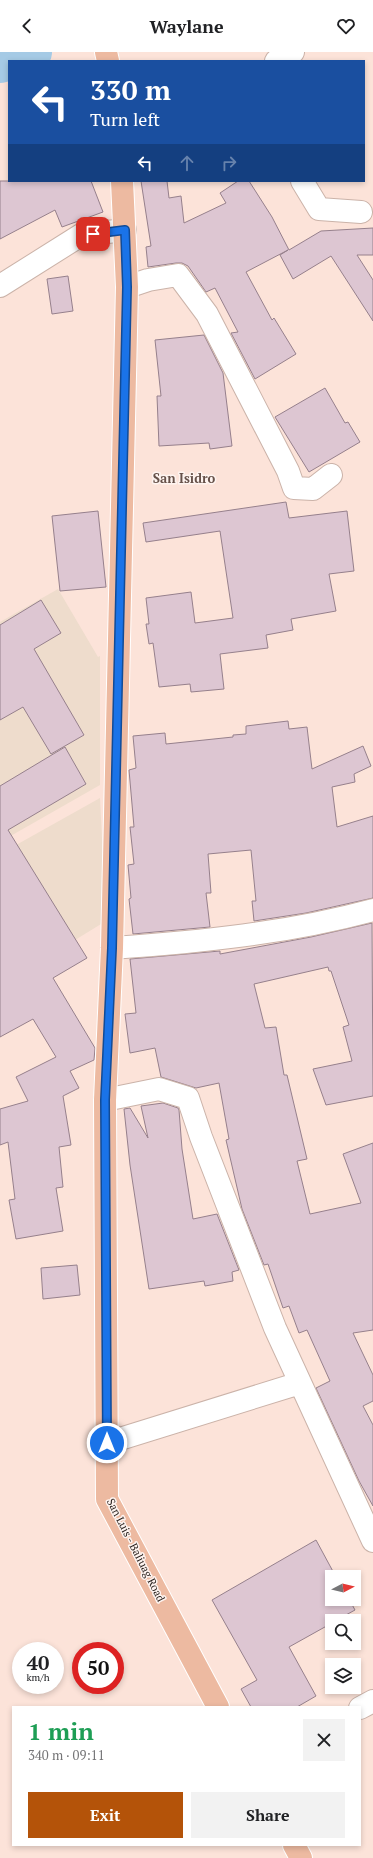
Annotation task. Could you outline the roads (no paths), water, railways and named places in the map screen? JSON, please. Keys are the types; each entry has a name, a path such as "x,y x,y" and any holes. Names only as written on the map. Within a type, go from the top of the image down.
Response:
{"main road":[{"name":"San Luis - Baliuag Road","path":"122,182 127,287 112,948 105,1100 108,1499 217,1706"},
{"path":"295,1846 301,1858"}],"street":[{"path":"278,60 293,52"},
{"path":"303,182 320,209 361,212"},
{"path":"0,286 81,235 125,230"},
{"path":"127,287 148,280 178,275 206,314 288,471 294,488 313,490 331,475"},
{"path":"112,948 172,944 296,928 373,910"},
{"path":"105,1100 159,1090 188,1098 201,1137 275,1328 373,1540"},
{"path":"107,1443 300,1383"},
{"path":"361,1707 373,1701"}],"waterway":[{"path":"0,61 30,52"}],"district":[{"name":"San Isidro","path":"184,478"}]}
